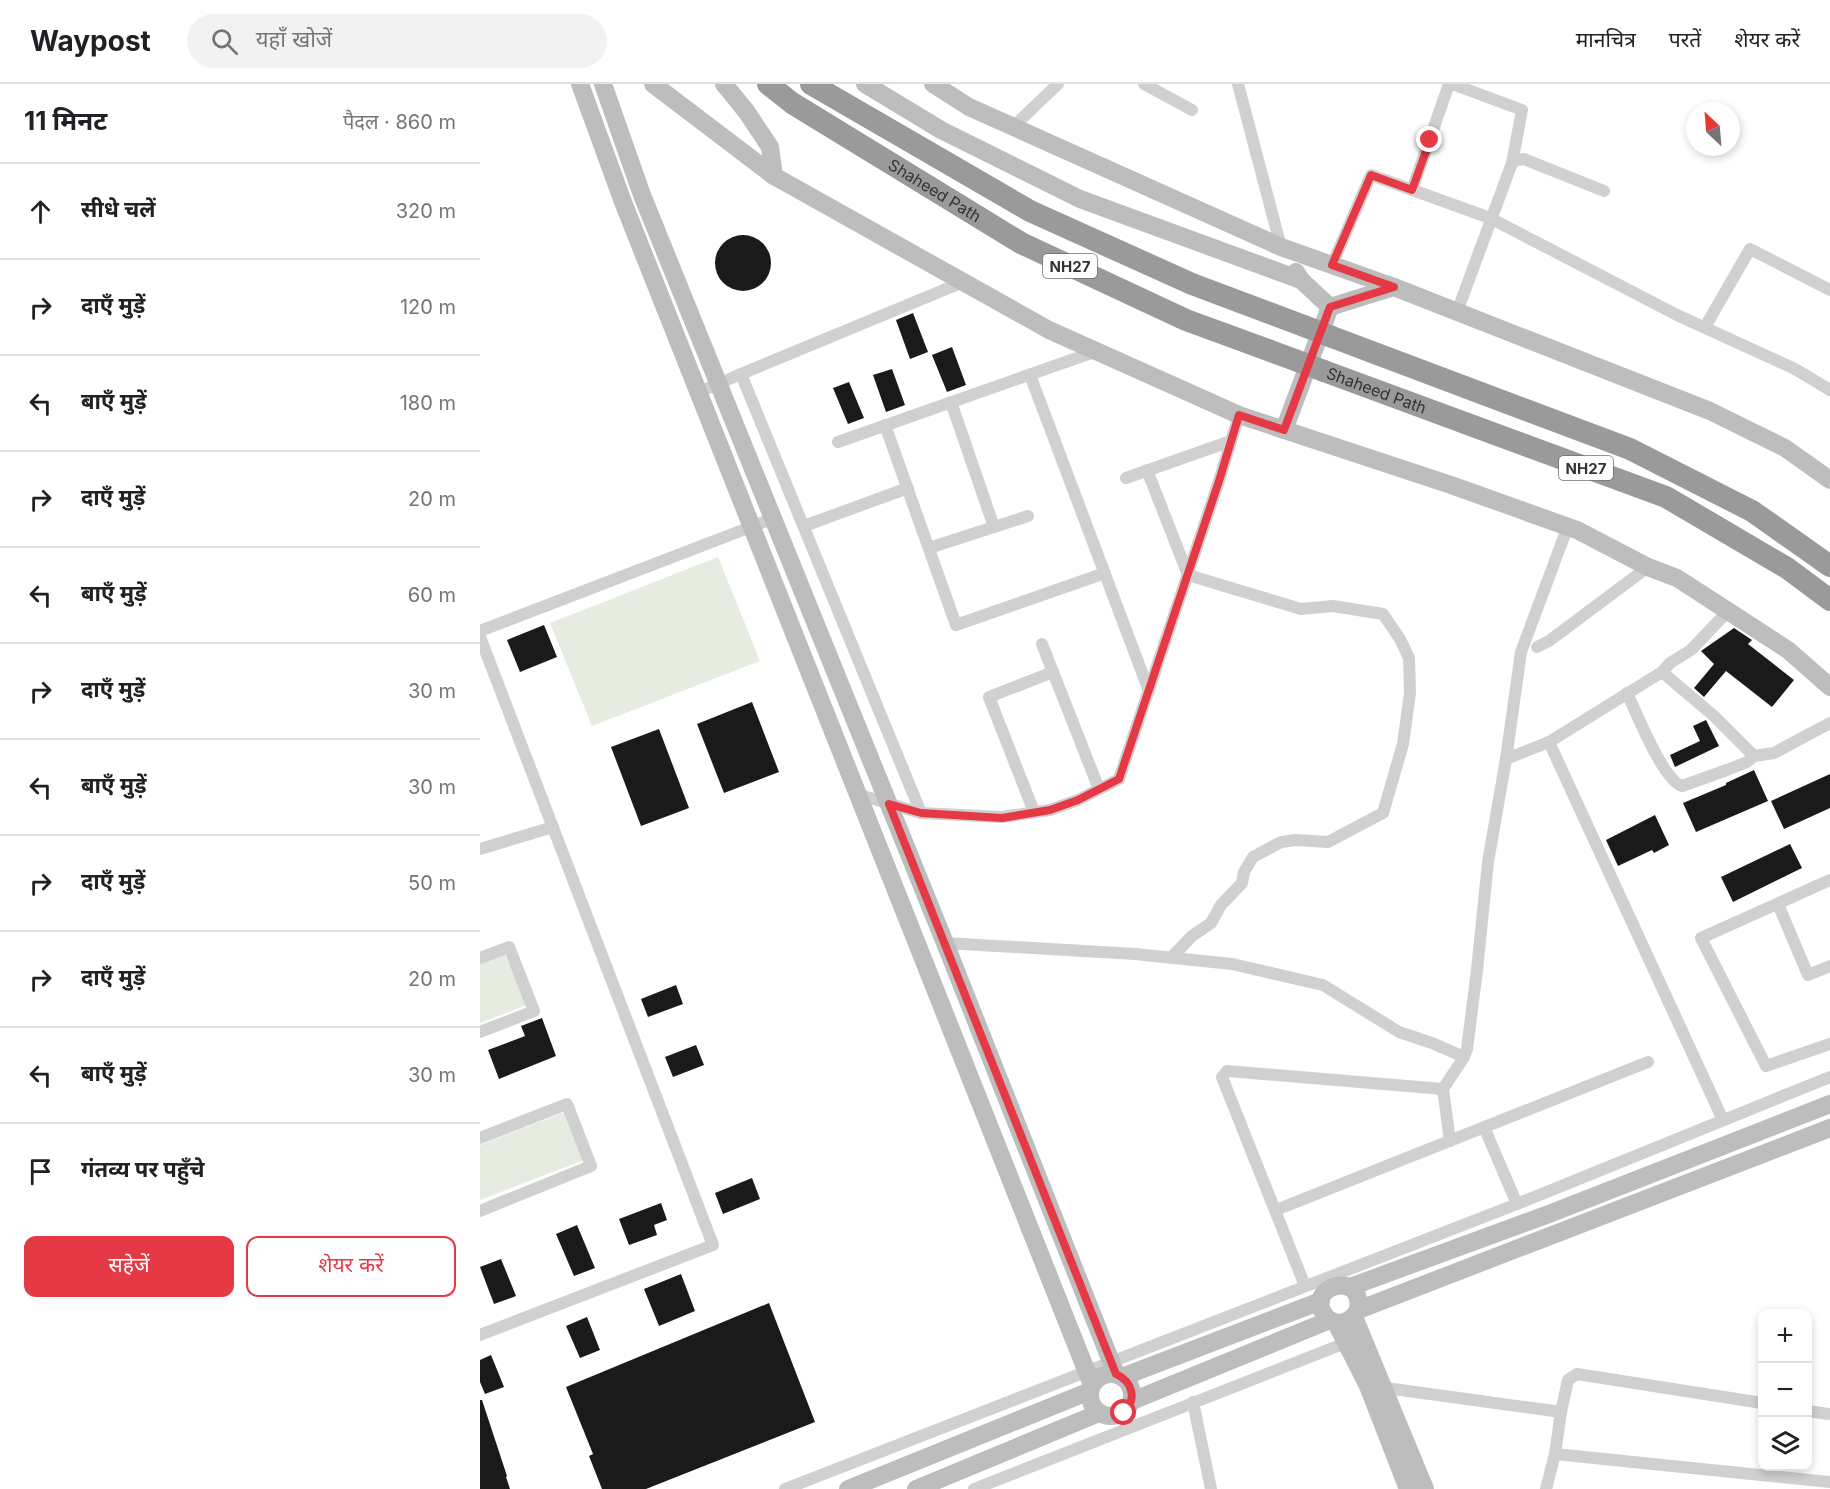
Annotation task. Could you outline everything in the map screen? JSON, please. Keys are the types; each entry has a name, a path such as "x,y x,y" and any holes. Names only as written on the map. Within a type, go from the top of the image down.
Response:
{"highway":[{"name":"Shaheed Path","path":"768,84 792,103 1021,243 1186,320 1666,497 1787,568 1830,600"},
{"name":"Shaheed Path","path":"812,84 1030,211 1192,284 1630,449 1752,511 1830,566"}],"street":[{"path":"580,84 623,202 1089,1382 1092,1405 1099,1413 1109,1417 1117,1416 1129,1407 1132,1401 1131,1387 1116,1371 642,195 603,84"},
{"path":"653,84 774,176 1049,330 1239,415 1568,526 1648,567 1677,578 1788,650 1830,687"},
{"path":"724,84 746,111 770,147 774,176"},
{"path":"865,84 941,130 1080,199 1301,280"},
{"path":"933,84 969,107 1281,247 1394,287 1710,411 1785,448 1828,473"},
{"path":"1013,127 1058,84"},
{"path":"1144,84 1192,110"},
{"path":"1238,84 1281,247 1301,280 1330,307"},
{"path":"1412,190 1451,84 1522,110 1512,163 1457,312"},
{"path":"1512,163 1524,159 1604,191"},
{"path":"1332,265 1371,175 1490,218 1677,315 1795,369 1830,390"},
{"path":"1225,254 1237,227"},
{"path":"1705,327 1750,249 1830,290"},
{"path":"699,392 963,282"},
{"path":"1330,307 1394,287"},
{"path":"1284,430 1330,307"},
{"path":"838,442 1097,351"},
{"path":"741,374 921,813"},
{"path":"1030,375 1149,691"},
{"path":"951,402 994,527"},
{"path":"857,794 921,813 1002,818 1050,810 1078,800 1119,779 1239,415"},
{"path":"885,425 956,625 1104,573"},
{"path":"1126,478 1231,441"},
{"path":"1147,470 1188,575"},
{"path":"804,526 908,488"},
{"path":"929,548 1028,516"},
{"path":"480,631 774,518"},
{"path":"1450,1141 1443,1089 1464,1057 1477,970 1488,862 1521,652 1568,526"},
{"path":"1537,647 1550,641 1648,567"},
{"path":"1171,958 1192,936 1211,923 1221,905 1242,883 1244,872 1253,857 1281,842 1296,840 1328,842 1383,813 1403,744 1410,693 1409,658 1400,639 1383,614 1333,606 1300,609 1188,575"},
{"path":"1506,759 1549,742 1662,672 1670,663 1690,650 1728,611"},
{"path":"480,637 713,1245 480,1335"},
{"path":"1042,644 1099,789"},
{"path":"1034,812 989,697 1053,672"},
{"path":"1662,672 1714,716 1754,756"},
{"path":"1627,693 1666,773 1676,784 1682,786 1699,782 1747,762 1754,756 1774,753 1830,723"},
{"path":"1549,742 1723,1119"},
{"path":"480,849 553,827"},
{"path":"1830,880 1701,938 1766,1066 1830,1044"},
{"path":"903,910 927,900"},
{"path":"1778,904 1808,975 1830,966"},
{"path":"945,943 1232,964 1323,985 1399,1032 1464,1057"},
{"path":"480,958 508,947 534,1011 480,1032"},
{"path":"1276,1210 1648,1062"},
{"path":"1305,1286 1222,1077 1227,1071 1443,1089"},
{"path":"1116,1371 1305,1286 1517,1204 1830,1077"},
{"path":"480,1138 567,1104 591,1166 480,1210"},
{"path":"1350,1287 1549,1214 1830,1104"},
{"path":"1484,1127 1517,1204"},
{"path":"1132,1401 1830,1128"},
{"path":"1344,1317 1358,1298 1350,1287 1344,1285 1331,1287 1325,1291 1321,1309 1344,1317 1425,1489"},
{"path":"848,1489 1102,1376 1321,1301"},
{"path":"974,1489 1355,1339"},
{"path":"1546,1489 1555,1454 1568,1380 1577,1374 1758,1402"},
{"path":"785,1489 1089,1382"},
{"path":"1376,1387 1561,1412"},
{"path":"1376,1387 1408,1489"},
{"path":"1193,1402 1211,1489"},
{"path":"1812,1412 1828,1414"},
{"path":"916,1489 1099,1413"},
{"path":"1555,1454 1830,1482"}],"shaded area":[{"path":"718,557 760,661 592,726 550,623"},
{"path":"504,953 527,1005 480,1023 480,962"},
{"path":"565,1112 584,1160 480,1200 480,1145"}],"building":[{"path":"737,235 749,235 759,239 767,247 771,263 767,279 759,287 749,291 737,291 727,287 719,279 715,269 715,257 719,247 727,239"},
{"path":"913,313 928,352 910,359 896,320"},
{"path":"952,347 966,385 947,392 932,355"},
{"path":"892,369 905,405 886,412 873,375"},
{"path":"849,382 864,418 848,424 833,388"},
{"path":"544,625 557,657 520,672 507,640"},
{"path":"1734,628 1752,640 1748,644 1794,680 1772,707 1726,671 1704,697 1694,688 1714,664 1701,651"},
{"path":"752,702 779,772 724,793 697,724"},
{"path":"1706,720 1719,746 1675,767 1670,755 1700,741 1693,726"},
{"path":"659,729 689,808 641,826 611,747"},
{"path":"1754,770 1768,801 1696,832 1683,803 1726,785"},
{"path":"1830,774 1830,808 1784,829 1771,801"},
{"path":"1655,815 1669,845 1654,853 1652,850 1618,866 1606,840"},
{"path":"1790,844 1802,868 1733,902 1721,877"},
{"path":"676,985 683,1004 648,1017 641,999"},
{"path":"542,1018 556,1056 499,1079 488,1050 525,1036 521,1026"},
{"path":"696,1045 704,1065 673,1077 665,1057"},
{"path":"752,1178 760,1199 723,1214 715,1193"},
{"path":"661,1203 667,1220 654,1225 657,1235 629,1245 619,1219"},
{"path":"577,1225 595,1268 574,1276 556,1234"},
{"path":"501,1259 516,1296 494,1304 480,1267"},
{"path":"681,1274 695,1311 659,1326 644,1289"},
{"path":"769,1303 815,1422 646,1489 602,1489 589,1456 593,1454 566,1387"},
{"path":"587,1317 600,1350 580,1358 566,1326"},
{"path":"491,1355 504,1387 485,1394 480,1382 480,1360"},
{"path":"480,1400 482,1400 510,1489 480,1489"}],"route":[{"path":"1124,1413 1132,1401 1131,1387 1128,1381 1116,1374 889,804 921,813 1002,818 1050,810 1078,800 1119,779 1239,415 1284,430 1330,307 1394,287 1332,265 1371,175 1412,190 1430,140"}]}
